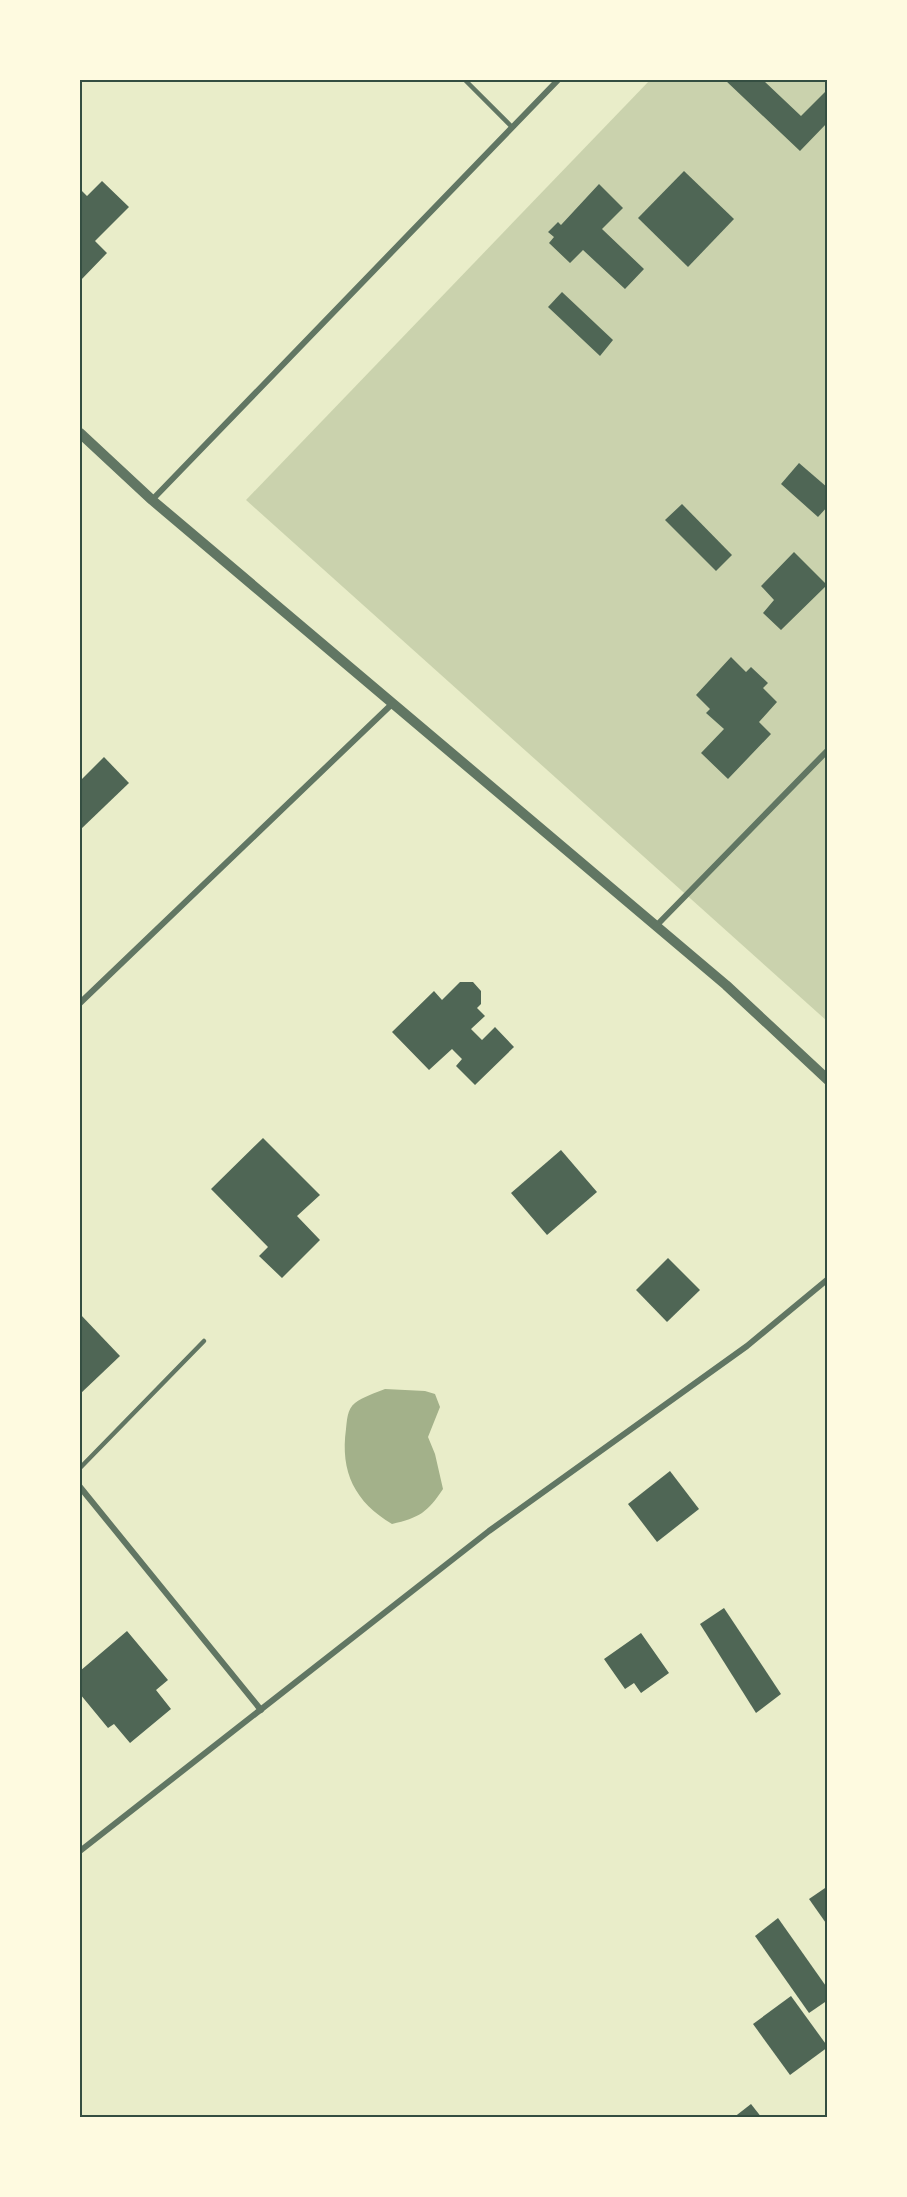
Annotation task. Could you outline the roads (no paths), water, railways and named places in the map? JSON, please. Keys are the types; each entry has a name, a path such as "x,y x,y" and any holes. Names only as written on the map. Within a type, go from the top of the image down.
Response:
{"street":[{"path":"152,500 558,80"},
{"path":"80,433 152,500 734,993 828,1080"},
{"path":"80,1004 392,704"},
{"path":"656,926 828,750"},
{"path":"80,1851 489,1531 747,1346 828,1279"},
{"path":"80,1486 261,1710"}],"lane":[{"path":"465,80 512,127"},
{"path":"80,1468 204,1341"}]}
